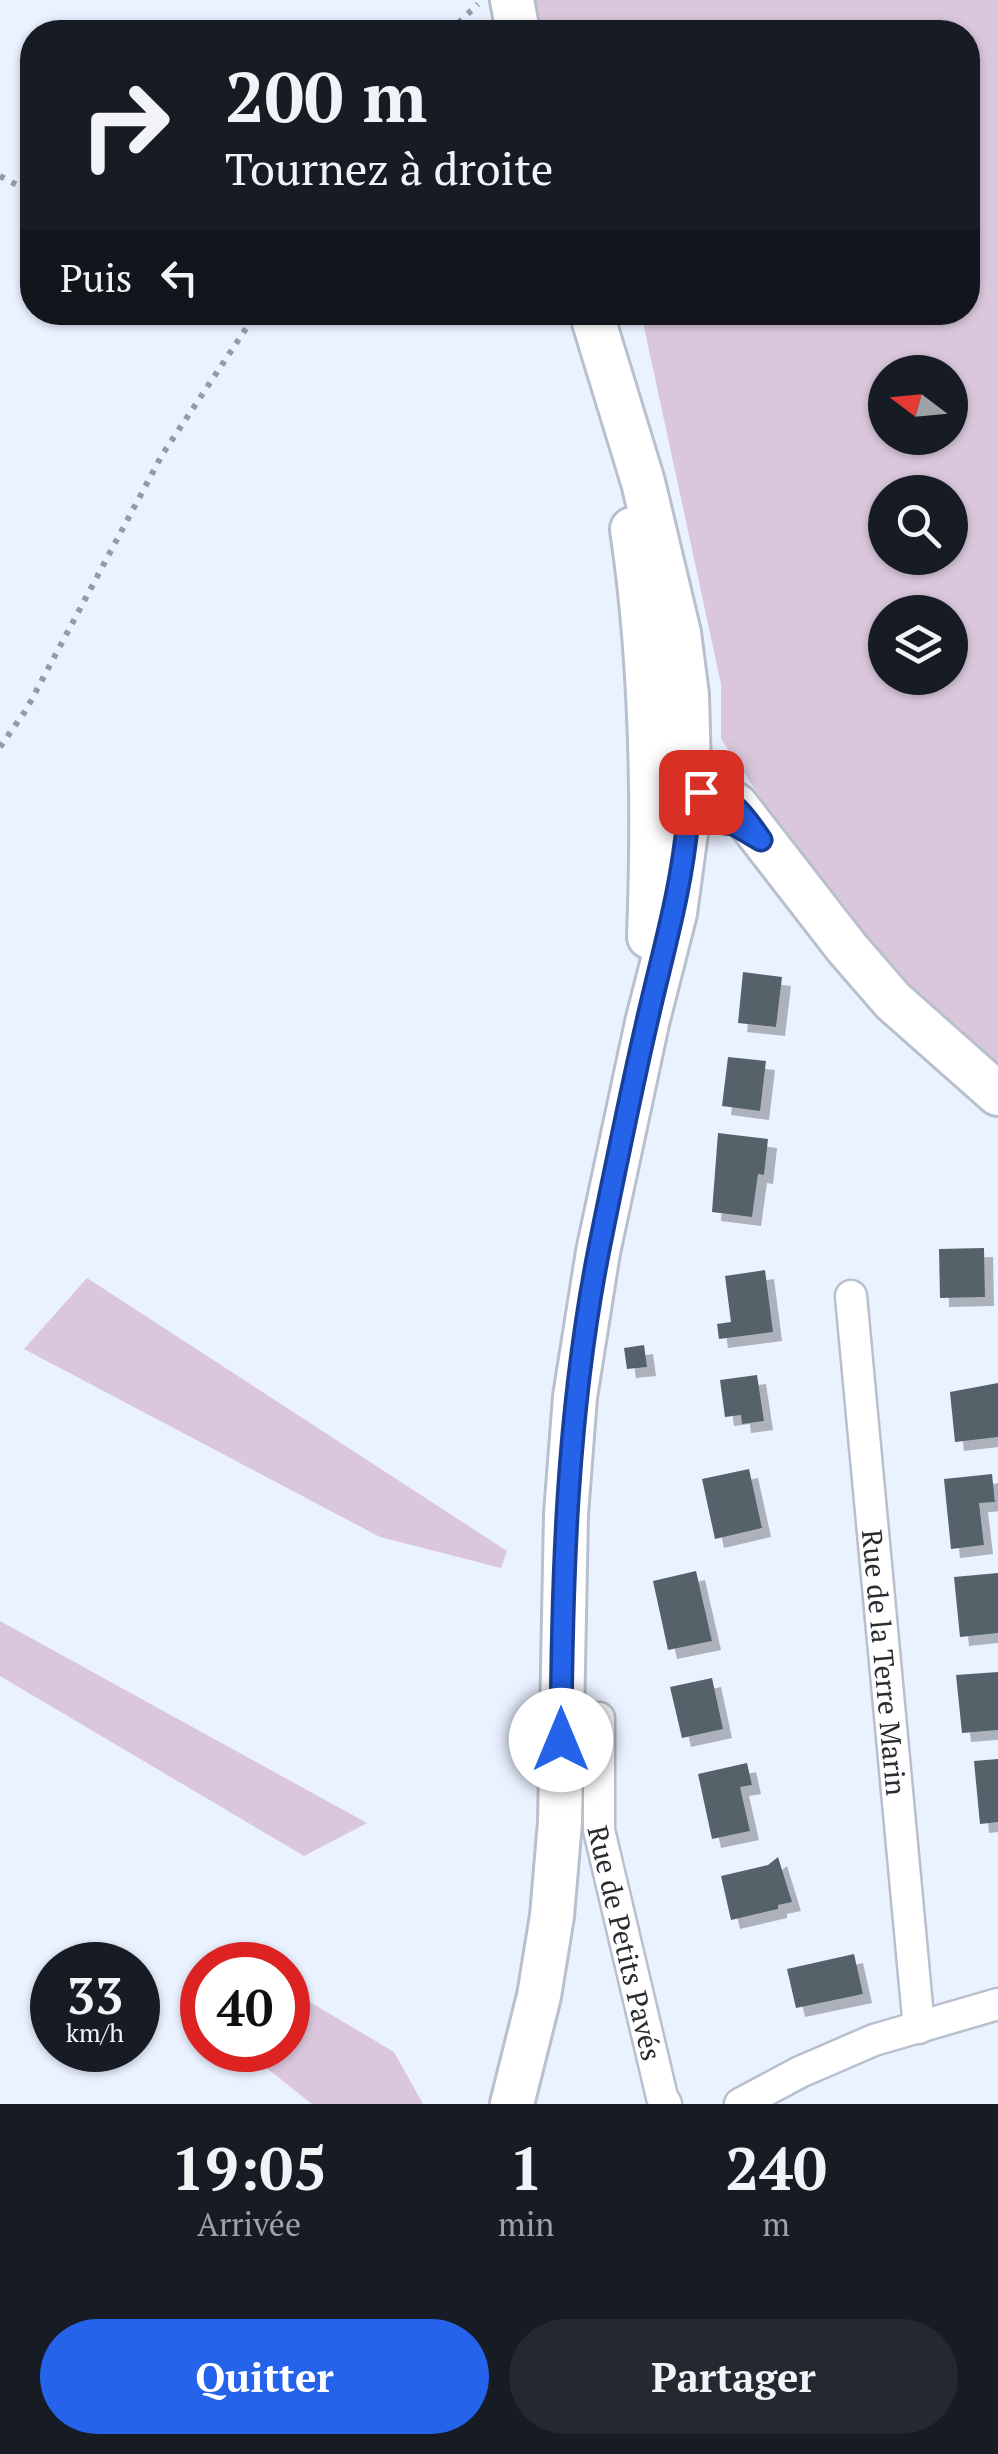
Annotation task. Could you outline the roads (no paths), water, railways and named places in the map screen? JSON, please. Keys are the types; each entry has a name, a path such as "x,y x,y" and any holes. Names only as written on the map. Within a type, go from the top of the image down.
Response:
{"street":[{"path":"512,2104 540,1996 552,1916 560,1822 566,1514 576,1397 598,1252 646,1023 675,913 687,695 679,633 648,499 595,325"},
{"path":"611,384 633,536 645,669 651,840 646,1023"},
{"path":"633,536 652,611 681,802"},
{"path":"651,840 658,808 724,798 736,805 893,1001 998,1094"},
{"name":"Rue de la Terre Marin","path":"851,1296 919,2028"},
{"name":"Rue de Petits Pavés","path":"599,1718 599,1830 666,2104"},
{"path":"740,2104 800,2072 874,2040 998,2004"}]}
